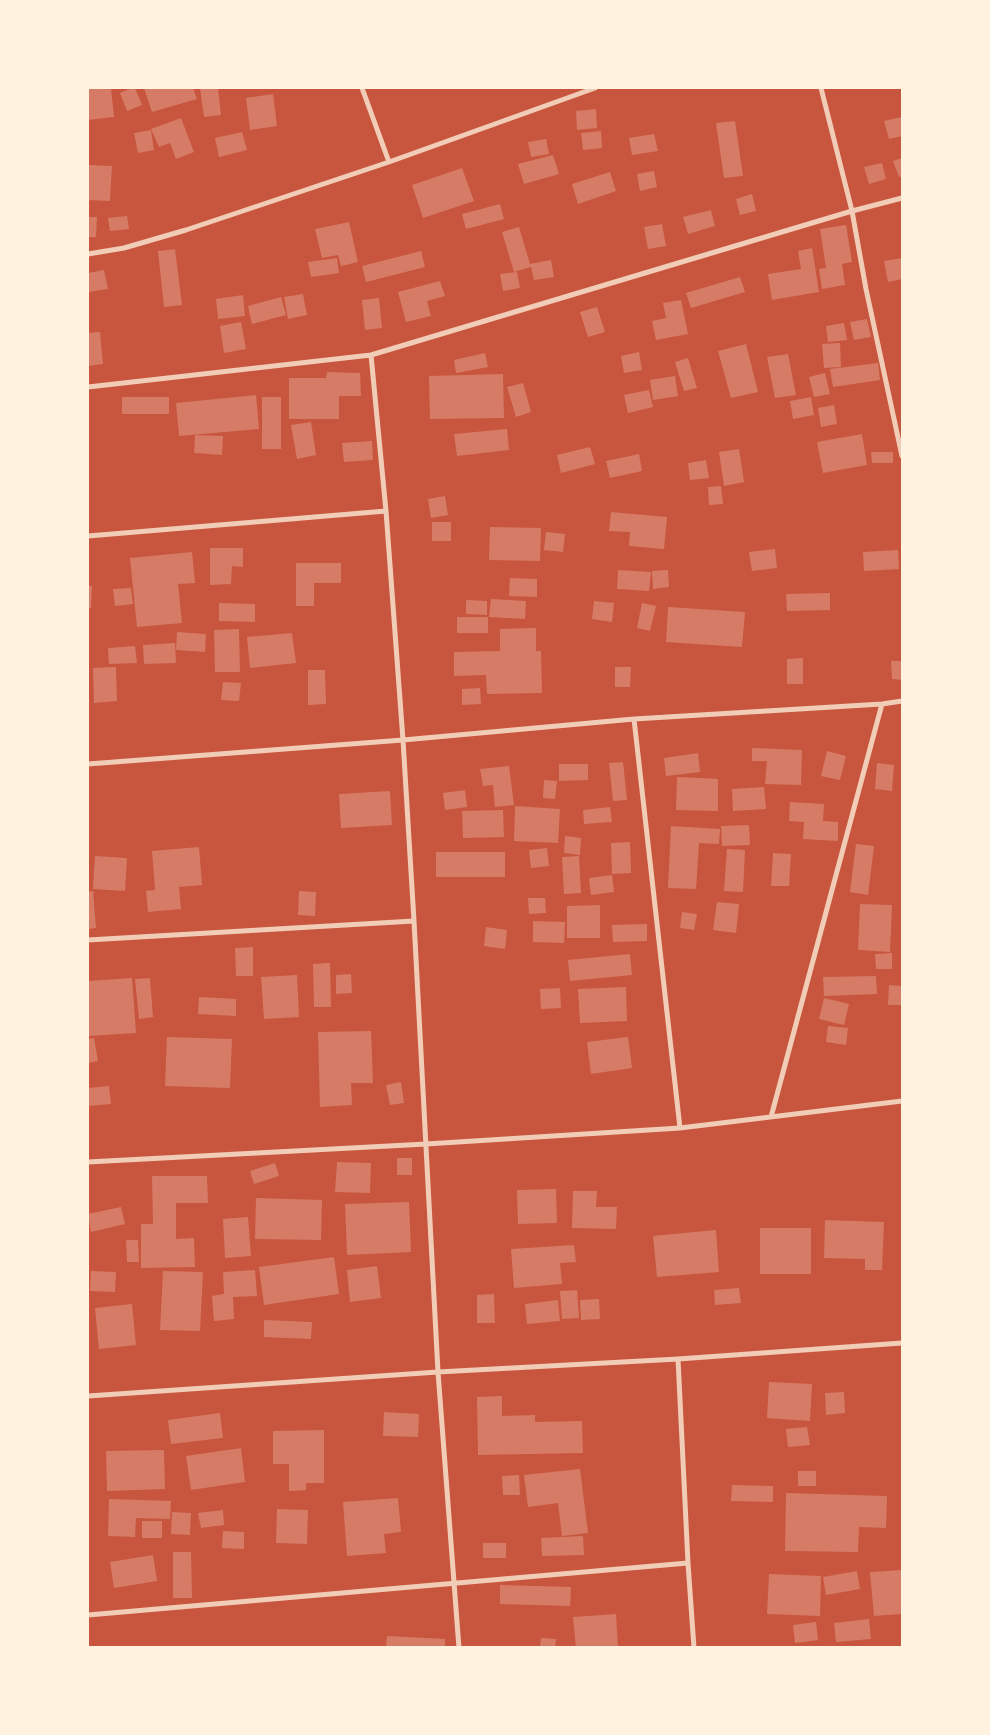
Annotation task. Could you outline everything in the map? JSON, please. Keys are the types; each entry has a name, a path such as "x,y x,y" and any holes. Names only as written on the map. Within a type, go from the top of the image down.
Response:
{"street":[{"path":"362,88 389,162"},
{"path":"88,254 124,248 186,230 389,162 595,88"},
{"path":"821,88 852,211 866,289 902,456"},
{"path":"88,387 371,355 852,211 902,198"},
{"path":"371,355 386,511 403,740 438,1372 459,1648"},
{"path":"88,536 386,511"},
{"path":"88,764 403,740 634,719 902,702"},
{"path":"772,1117 882,704"},
{"path":"634,719 680,1128"},
{"path":"88,940 414,921"},
{"path":"88,1162 680,1128 902,1101"},
{"path":"88,1396 438,1372 902,1344"},
{"path":"678,1359 694,1648"},
{"path":"88,1615 688,1563"}],"building":[{"path":"88,88 111,88 114,117 88,120"},
{"path":"135,88 142,105 127,111 120,93"},
{"path":"144,88 193,88 197,99 152,112"},
{"path":"200,88 218,88 221,115 204,117"},
{"path":"273,94 277,126 250,130 246,98"},
{"path":"596,109 597,128 577,130 576,111"},
{"path":"902,117 902,136 889,139 884,121"},
{"path":"181,118 194,152 176,159 170,143 159,147 151,129"},
{"path":"735,121 743,176 724,178 716,123"},
{"path":"151,130 154,150 138,153 134,133"},
{"path":"601,131 602,148 583,150 581,133"},
{"path":"242,132 247,150 219,157 215,138"},
{"path":"654,134 658,151 632,155 629,138"},
{"path":"546,139 549,154 531,157 528,142"},
{"path":"553,155 559,174 524,184 518,164"},
{"path":"902,158 902,176 899,177 893,161"},
{"path":"882,163 886,179 869,184 864,167"},
{"path":"88,165 112,166 110,201 88,200"},
{"path":"462,168 474,201 423,218 412,185"},
{"path":"654,171 657,187 640,191 637,174"},
{"path":"610,172 616,191 578,204 572,184"},
{"path":"752,194 756,211 740,215 736,199"},
{"path":"500,204 504,219 466,229 462,214"},
{"path":"711,210 715,226 688,234 683,217"},
{"path":"127,216 129,229 110,231 108,218"},
{"path":"88,217 97,217 96,237 88,237"},
{"path":"349,222 358,262 341,266 338,255 322,258 315,229"},
{"path":"662,224 666,246 648,249 644,227"},
{"path":"846,225 852,262 842,264 845,285 822,289 819,269 826,268 820,229"},
{"path":"519,227 530,264 551,260 554,277 534,280 531,267 514,272 502,232"},
{"path":"812,248 819,292 772,300 768,274 801,269 798,251"},
{"path":"175,249 182,305 164,307 158,251"},
{"path":"421,251 425,267 366,282 362,266"},
{"path":"337,258 339,273 311,277 308,262"},
{"path":"902,258 902,279 888,282 884,261"},
{"path":"104,270 108,289 88,292 88,273"},
{"path":"517,272 520,288 503,291 500,274"},
{"path":"740,277 745,292 691,308 686,293"},
{"path":"440,281 445,296 427,301 431,316 406,322 398,292"},
{"path":"303,294 307,315 288,319 284,297"},
{"path":"243,295 245,316 218,319 216,299"},
{"path":"281,297 286,315 252,324 248,306"},
{"path":"379,298 382,328 365,330 362,300"},
{"path":"681,300 688,334 656,340 652,321 666,318 663,303"},
{"path":"597,307 605,332 588,337 580,312"},
{"path":"867,319 871,337 854,340 850,322"},
{"path":"241,322 246,349 224,353 220,326"},
{"path":"844,323 847,340 828,342 826,326"},
{"path":"100,332 103,364 88,366 88,333"},
{"path":"840,343 841,367 824,368 822,344"},
{"path":"746,344 758,392 731,398 718,351"},
{"path":"639,352 642,370 624,373 621,356"},
{"path":"485,353 488,367 456,373 454,360"},
{"path":"788,354 796,395 775,398 767,357"},
{"path":"688,358 697,388 684,391 675,362"},
{"path":"878,363 880,380 833,387 830,369"},
{"path":"327,372 360,373 361,396 339,396 339,419 289,419 289,378 326,378"},
{"path":"825,373 830,394 814,397 809,377"},
{"path":"503,374 504,418 430,419 429,376"},
{"path":"675,376 678,396 653,400 650,380"},
{"path":"523,383 531,412 516,417 507,387"},
{"path":"649,390 653,407 628,413 624,395"},
{"path":"256,395 259,429 179,436 176,403"},
{"path":"122,397 169,397 169,414 122,414"},
{"path":"262,397 281,397 281,449 262,449"},
{"path":"811,397 814,415 793,419 790,401"},
{"path":"834,405 837,424 821,427 818,408"},
{"path":"311,422 316,455 297,459 291,425"},
{"path":"507,429 509,450 457,456 454,434"},
{"path":"862,434 867,465 823,473 817,442"},
{"path":"195,435 223,436 222,455 194,453"},
{"path":"372,441 373,460 344,462 342,443"},
{"path":"590,447 595,464 561,473 557,455"},
{"path":"739,449 744,482 724,486 719,452"},
{"path":"871,452 893,452 893,463 872,463"},
{"path":"639,454 642,471 610,478 606,461"},
{"path":"706,460 709,478 690,480 688,463"},
{"path":"721,486 723,504 709,505 708,487"},
{"path":"445,496 448,515 431,518 428,499"},
{"path":"611,512 667,517 664,549 629,546 630,532 609,531"},
{"path":"432,522 451,522 451,541 432,541"},
{"path":"490,527 541,528 540,561 489,560"},
{"path":"546,532 565,534 563,552 544,550"},
{"path":"210,548 243,548 243,567 232,566 231,584 210,585"},
{"path":"775,549 777,568 752,571 749,552"},
{"path":"898,550 899,569 864,571 863,552"},
{"path":"192,552 195,583 178,584 182,623 137,627 130,558"},
{"path":"296,563 341,563 341,583 314,583 314,606 296,606"},
{"path":"618,570 651,572 649,591 617,589"},
{"path":"668,570 669,587 653,589 652,571"},
{"path":"510,578 537,579 537,597 509,596"},
{"path":"88,586 92,586 91,608 88,608"},
{"path":"131,588 133,604 115,606 113,589"},
{"path":"830,593 830,610 787,611 786,594"},
{"path":"491,599 526,601 525,619 489,617"},
{"path":"466,600 487,601 487,615 466,614"},
{"path":"594,601 614,603 612,622 592,619"},
{"path":"219,603 255,604 255,622 219,621"},
{"path":"642,603 656,606 650,631 637,628"},
{"path":"668,607 745,612 742,647 666,642"},
{"path":"457,617 488,617 488,633 457,633"},
{"path":"536,628 536,651 541,651 542,693 487,694 486,675 454,676 454,652 500,651 500,629"},
{"path":"239,629 240,672 215,672 214,630"},
{"path":"177,632 206,634 205,652 176,650"},
{"path":"292,633 296,663 250,668 247,637"},
{"path":"175,643 176,663 144,664 143,645"},
{"path":"135,646 137,663 109,664 108,648"},
{"path":"803,658 803,684 787,684 787,659"},
{"path":"891,661 902,661 902,680 892,679"},
{"path":"116,667 117,701 94,703 93,668"},
{"path":"615,667 631,667 630,687 615,687"},
{"path":"308,670 325,670 326,704 308,705"},
{"path":"223,682 241,683 239,701 221,700"},
{"path":"480,688 481,704 462,705 462,689"},
{"path":"752,748 802,750 801,785 765,784 767,761 752,761"},
{"path":"827,751 846,756 840,780 821,776"},
{"path":"698,753 700,772 666,776 664,758"},
{"path":"623,762 627,800 613,801 609,763"},
{"path":"877,763 894,765 892,791 875,789"},
{"path":"559,764 588,764 588,780 559,781"},
{"path":"509,766 514,805 495,807 493,785 483,786 480,769"},
{"path":"677,777 718,779 718,811 676,810"},
{"path":"544,780 557,781 555,799 543,798"},
{"path":"764,787 766,809 733,811 732,789"},
{"path":"465,790 467,807 445,810 443,793"},
{"path":"390,791 392,825 341,828 339,794"},
{"path":"790,802 824,804 823,821 838,822 838,841 803,839 804,822 789,821"},
{"path":"515,806 560,809 558,843 514,841"},
{"path":"610,807 612,822 584,824 583,810"},
{"path":"503,810 504,837 463,838 462,811"},
{"path":"749,825 750,845 722,846 721,826"},
{"path":"671,826 720,829 719,844 699,843 696,889 668,888"},
{"path":"565,836 581,838 580,855 564,853"},
{"path":"630,842 631,873 612,874 611,843"},
{"path":"856,844 874,846 868,895 850,892"},
{"path":"199,847 202,885 179,887 181,909 148,912 146,891 155,890 152,851"},
{"path":"547,848 549,866 531,868 529,850"},
{"path":"727,849 745,850 743,892 724,891"},
{"path":"436,852 505,852 505,877 436,877"},
{"path":"773,853 791,854 789,886 771,886"},
{"path":"95,856 127,858 125,891 93,889"},
{"path":"579,856 581,893 564,894 562,857"},
{"path":"612,875 614,892 591,895 589,878"},
{"path":"93,891 96,928 88,929 88,892"},
{"path":"299,891 316,892 315,916 298,915"},
{"path":"528,898 545,898 546,913 529,914"},
{"path":"717,902 739,904 736,933 713,930"},
{"path":"860,904 892,905 890,952 858,950"},
{"path":"600,905 600,938 567,938 567,906"},
{"path":"682,912 697,914 694,930 680,928"},
{"path":"533,921 565,922 564,943 533,942"},
{"path":"647,924 647,941 613,942 612,925"},
{"path":"486,927 507,930 505,949 484,946"},
{"path":"253,947 253,976 236,976 235,948"},
{"path":"892,953 892,969 876,969 875,954"},
{"path":"630,954 632,975 570,981 568,960"},
{"path":"330,963 331,1007 314,1007 313,964"},
{"path":"351,974 352,993 336,994 336,975"},
{"path":"297,975 299,1017 264,1019 261,977"},
{"path":"876,976 877,994 824,996 823,977"},
{"path":"132,978 136,1033 88,1036 88,981"},
{"path":"150,978 153,1017 139,1019 135,979"},
{"path":"889,985 902,986 902,1005 888,1005"},
{"path":"626,987 627,1021 580,1023 578,989"},
{"path":"560,988 561,1008 541,1009 540,989"},
{"path":"199,997 236,999 236,1016 198,1014"},
{"path":"824,998 849,1004 844,1025 819,1019"},
{"path":"828,1026 848,1028 846,1045 826,1042"},
{"path":"371,1031 373,1083 351,1083 352,1105 320,1107 318,1032"},
{"path":"167,1037 232,1039 230,1088 165,1086"},
{"path":"628,1037 632,1068 591,1074 587,1042"},
{"path":"94,1038 98,1061 88,1063 88,1039"},
{"path":"401,1082 404,1103 390,1105 386,1085"},
{"path":"109,1086 111,1104 88,1106 88,1088"},
{"path":"397,1158 412,1158 412,1175 397,1175"},
{"path":"337,1162 371,1163 370,1193 335,1192"},
{"path":"275,1163 279,1176 254,1184 250,1171"},
{"path":"152,1176 207,1176 208,1203 176,1203 176,1239 194,1238 195,1267 141,1268 141,1224 153,1224"},
{"path":"556,1189 557,1223 518,1224 517,1190"},
{"path":"573,1191 597,1191 596,1207 617,1207 616,1229 572,1228"},
{"path":"256,1198 322,1200 321,1240 255,1239"},
{"path":"409,1202 411,1252 347,1255 345,1204"},
{"path":"121,1207 125,1224 91,1232 88,1214"},
{"path":"248,1217 251,1256 225,1258 223,1219"},
{"path":"825,1220 884,1222 882,1270 865,1270 865,1259 824,1258"},
{"path":"760,1228 811,1228 811,1274 760,1274"},
{"path":"716,1230 719,1272 657,1277 653,1236"},
{"path":"126,1240 138,1240 139,1262 127,1262"},
{"path":"574,1245 576,1262 560,1263 562,1284 514,1288 511,1249"},
{"path":"334,1257 339,1294 264,1305 259,1267"},
{"path":"377,1266 381,1298 350,1302 347,1270"},
{"path":"255,1270 257,1296 233,1297 234,1319 214,1321 212,1296 224,1294 223,1272"},
{"path":"91,1271 116,1272 115,1292 90,1291"},
{"path":"163,1271 203,1272 200,1331 160,1330"},
{"path":"739,1288 741,1303 715,1305 714,1290"},
{"path":"577,1290 579,1318 562,1319 560,1291"},
{"path":"494,1294 495,1323 477,1323 477,1295"},
{"path":"599,1299 600,1319 581,1320 580,1300"},
{"path":"558,1300 560,1321 527,1324 525,1304"},
{"path":"132,1304 136,1345 99,1349 95,1308"},
{"path":"264,1320 312,1322 311,1339 264,1337"},
{"path":"769,1382 812,1384 810,1421 767,1418"},
{"path":"844,1392 845,1413 826,1415 825,1393"},
{"path":"502,1396 502,1416 535,1415 535,1422 582,1421 583,1453 478,1455 477,1397"},
{"path":"384,1412 419,1414 418,1437 383,1436"},
{"path":"220,1413 223,1438 171,1444 168,1420"},
{"path":"807,1427 810,1445 788,1447 786,1429"},
{"path":"324,1430 324,1483 306,1483 306,1490 289,1491 289,1464 273,1464 273,1431"},
{"path":"241,1448 245,1482 191,1490 186,1456"},
{"path":"164,1450 165,1489 107,1491 106,1451"},
{"path":"580,1469 588,1533 562,1536 558,1503 528,1507 524,1475"},
{"path":"798,1471 816,1471 816,1486 798,1486"},
{"path":"519,1475 520,1495 503,1495 502,1476"},
{"path":"732,1485 773,1486 773,1502 731,1501"},
{"path":"786,1493 887,1496 886,1528 859,1527 858,1552 785,1551"},
{"path":"398,1498 401,1532 384,1534 386,1553 347,1556 343,1502"},
{"path":"109,1499 171,1501 170,1519 136,1518 135,1537 108,1536"},
{"path":"277,1509 308,1510 307,1544 276,1543"},
{"path":"223,1510 224,1525 201,1528 198,1513"},
{"path":"172,1512 191,1513 190,1535 171,1534"},
{"path":"142,1521 162,1521 162,1538 142,1538"},
{"path":"223,1531 244,1532 244,1549 222,1548"},
{"path":"583,1536 584,1555 542,1556 541,1538"},
{"path":"483,1543 506,1543 506,1558 483,1558"},
{"path":"173,1552 191,1552 192,1598 173,1598"},
{"path":"153,1555 157,1581 114,1588 110,1562"},
{"path":"902,1570 902,1614 874,1616 870,1572"},
{"path":"857,1571 860,1589 826,1595 823,1577"},
{"path":"769,1574 821,1576 820,1616 767,1614"},
{"path":"500,1585 571,1587 570,1606 500,1604"},
{"path":"616,1614 618,1648 576,1648 573,1617"},
{"path":"869,1619 871,1639 836,1642 834,1623"},
{"path":"816,1622 818,1640 795,1643 793,1625"},
{"path":"387,1636 445,1639 445,1648 386,1648"},
{"path":"541,1638 556,1639 555,1648 540,1648"}]}
